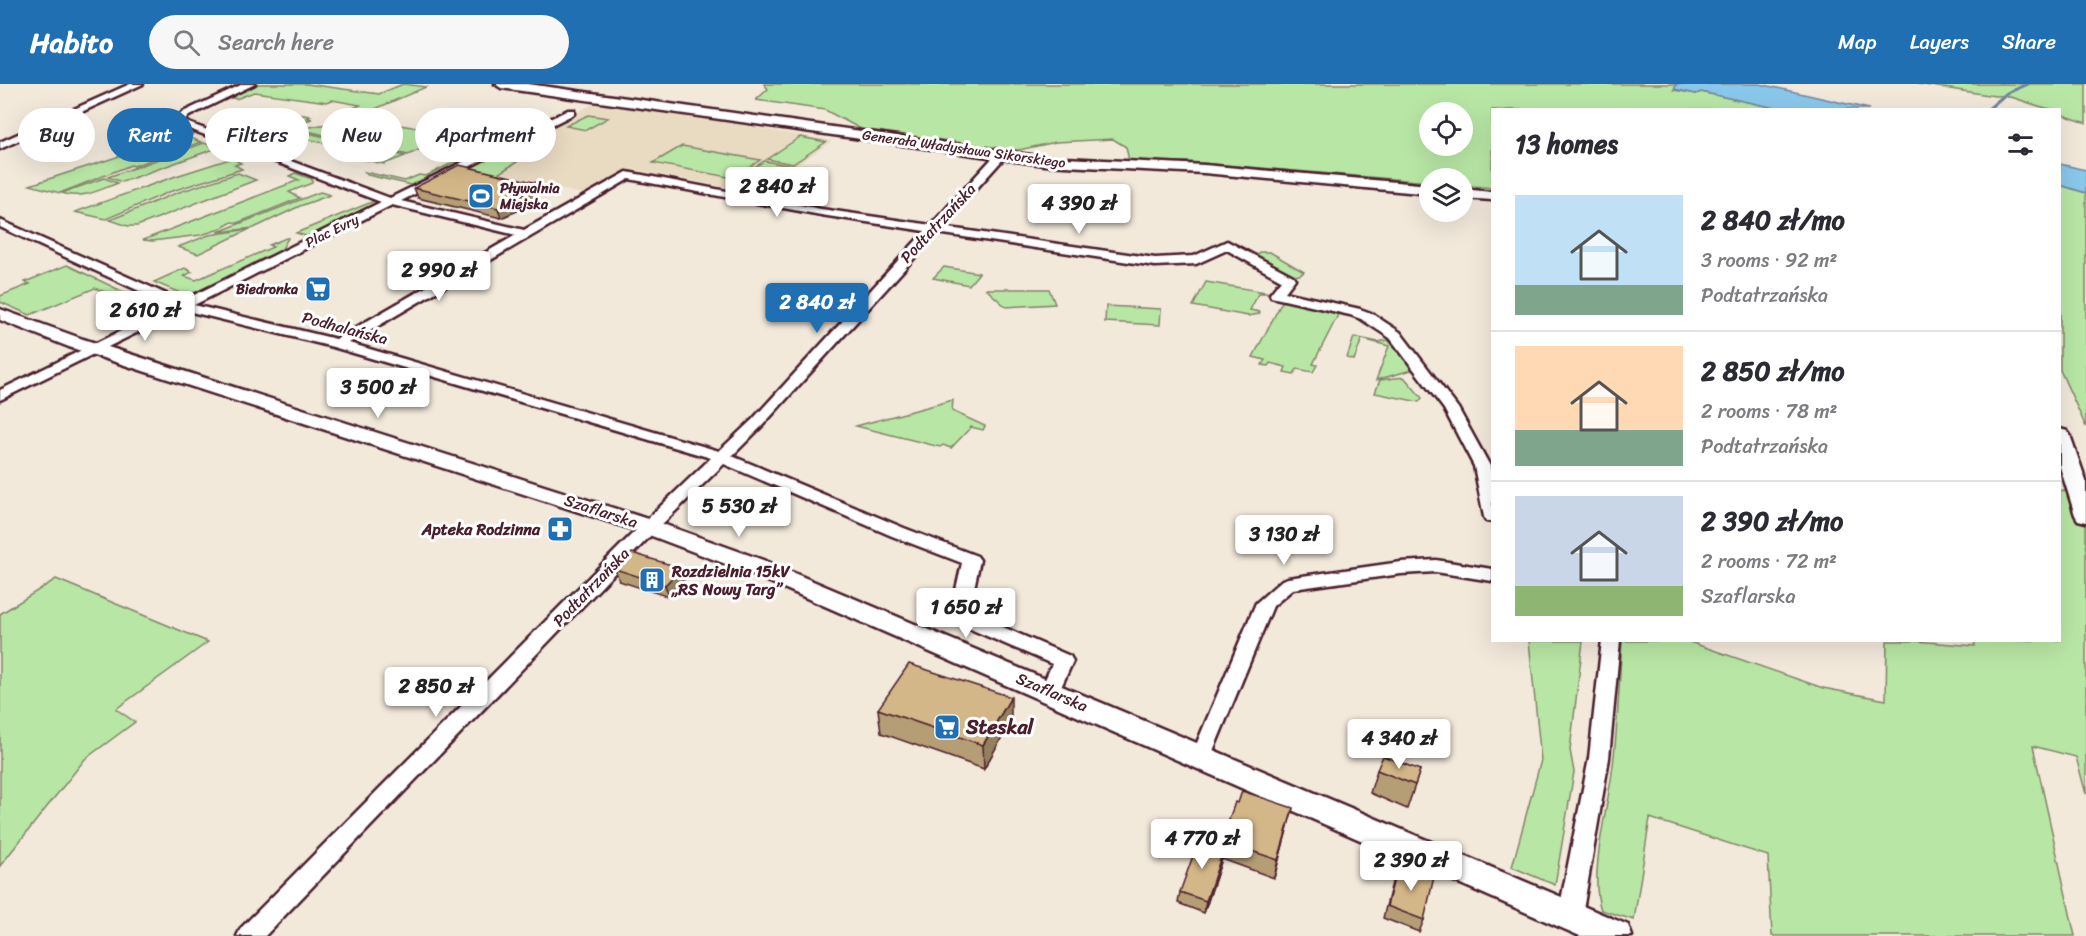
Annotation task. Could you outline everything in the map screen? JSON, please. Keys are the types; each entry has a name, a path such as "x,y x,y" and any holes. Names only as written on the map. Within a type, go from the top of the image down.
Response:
{"street":[{"path":"0,146 138,84"},
{"path":"250,84 186,114 180,119 181,124 392,202 525,234"},
{"name":"Generała Władysława Sikorskiego","path":"501,84 1075,164 1204,169 1419,189"},
{"name":"Plac Evry","path":"0,396 571,112"},
{"name":"Podtatrzańska","path":"249,936 649,527 770,409 933,227 1001,155"},
{"path":"339,344 627,176 821,212 1155,262 1196,260 1227,245 1289,279 1276,294 1355,312 1366,316 1395,335 1451,408 1482,466 1491,512"},
{"path":"1473,194 1491,196"},
{"name":"Podhalańska","path":"0,223 183,306 339,344 723,457 898,532 971,560 961,606 968,620 1063,661 1050,691"},
{"name":"Szaflarska","path":"0,314 94,349 649,527 812,590 1616,936"},
{"path":"2061,438 2086,515"},
{"path":"1201,757 1265,603 1288,584 1401,568 1436,566 1491,574"},
{"path":"1570,916 1599,758 1611,642"}],"shaded area":[{"path":"593,104 718,121 832,141 755,193 630,169 582,194 466,168 478,162 556,162 556,123"}],"green space":[{"path":"258,84 307,84 379,94 403,84 426,87 377,108 354,108 360,105 254,92 236,99 229,97"},
{"path":"764,84 1673,84 1677,85 1674,90 1696,94 1701,92 1775,108 1491,108 1491,188 1473,186 1473,168 1419,168 1419,181 1189,162 1129,161 1126,147 1113,139 1056,142 1019,150 861,129 825,110 756,100 768,89"},
{"path":"1918,84 2086,84 2086,123 2061,114 2061,108 2043,108 2011,97"},
{"path":"588,115 608,118 586,130 566,126"},
{"path":"321,125 321,134 309,131 309,127"},
{"path":"403,125 415,128 415,152 408,155 403,154"},
{"path":"309,133 321,136 321,142 309,139"},
{"path":"800,137 826,142 793,164 767,159"},
{"path":"193,139 201,142 193,145"},
{"path":"205,143 205,152 193,157 193,147"},
{"path":"682,146 760,160 733,178 653,163"},
{"path":"107,160 107,162 145,162 131,165 60,193 30,185"},
{"path":"764,161 792,166 765,185 737,179"},
{"path":"150,162 178,162 122,182 108,177"},
{"path":"220,162 239,162 241,163 235,165 242,169 169,192 106,219 75,212"},
{"path":"454,162 465,162 437,177 430,176 411,185 368,175 365,172 405,181 419,175 426,176"},
{"path":"478,162 517,162 493,177 466,168"},
{"path":"238,173 256,180 137,226 128,226 110,220 176,193"},
{"path":"295,173 312,179 312,183 289,192 300,198 201,235 143,240 299,180 289,176"},
{"path":"104,178 118,183 83,195 62,193"},
{"path":"2061,185 2086,193 2086,427 2061,372"},
{"path":"320,192 330,195 300,206 254,228 218,232"},
{"path":"374,201 378,203 312,238 296,233"},
{"path":"250,229 198,254 178,247 209,235"},
{"path":"288,238 279,254 196,294 187,296 154,282 185,268 192,272 184,276 196,280 273,247 269,245"},
{"path":"1259,252 1270,252 1304,272 1293,276 1279,272 1254,257"},
{"path":"67,265 128,294 119,298 95,288 30,315 0,302 0,296 30,284 25,282"},
{"path":"944,267 979,273 969,285 933,278"},
{"path":"1206,282 1271,293 1259,293 1250,310 1260,312 1248,316 1193,306"},
{"path":"986,289 1049,289 1055,304 1006,307"},
{"path":"1284,298 1332,308 1333,313 1338,315 1313,364 1317,365 1313,372 1297,369 1294,374 1284,372 1286,367 1270,363 1268,366 1262,365 1265,360 1253,357"},
{"path":"1106,306 1161,309 1160,325 1105,322"},
{"path":"1354,337 1378,342 1388,340 1415,369 1376,380 1389,346 1362,339 1354,360 1347,358"},
{"path":"1404,377 1422,398 1419,402 1375,393 1380,380"},
{"path":"953,400 952,411 985,426 983,430 971,427 951,448 856,426"},
{"path":"2061,490 2086,496 2086,794 2076,757 2033,746 2075,936 1772,936 1768,856 1650,818 1634,920 1601,910 1598,895 1598,858 1613,765 1622,642 1690,642 1823,688 1886,700 1887,642 1928,642 1975,646 1974,642 2061,642"},
{"path":"56,579 208,642 116,709 135,722 85,759 0,866 0,614"},
{"path":"1529,642 1583,642 1570,750 1574,772 1555,885 1512,867 1541,760"}],"water":[{"path":"1673,84 1760,84 1865,108 1775,108 1701,92 1696,94 1674,89 1676,85"},
{"path":"2061,164 2086,170 2086,193 2061,185"}],"building":[{"path":"459,165 537,183 516,200 498,208 414,188"},
{"path":"632,553 681,568 665,585 615,569"},
{"path":"909,664 1011,697 983,745 878,709"},
{"path":"1383,756 1420,770 1415,785 1377,770"},
{"path":"1242,791 1293,808 1278,860 1222,841 1235,802 1238,803"},
{"path":"1199,839 1224,848 1206,901 1180,892"},
{"path":"1398,863 1434,877 1424,920 1387,906"}],"waterway":[{"path":"1989,108 2007,93 2028,84"}],"place":[{"name":"Pływalnia Miejska","path":"481,196"},
{"name":"Biedronka","path":"318,289"},
{"name":"Apteka Rodzinna","path":"560,529"},
{"name":"Rozdzielnia 15kV „RS Nowy Targ”","path":"652,580"},
{"name":"Steskal","path":"947,727"}]}
